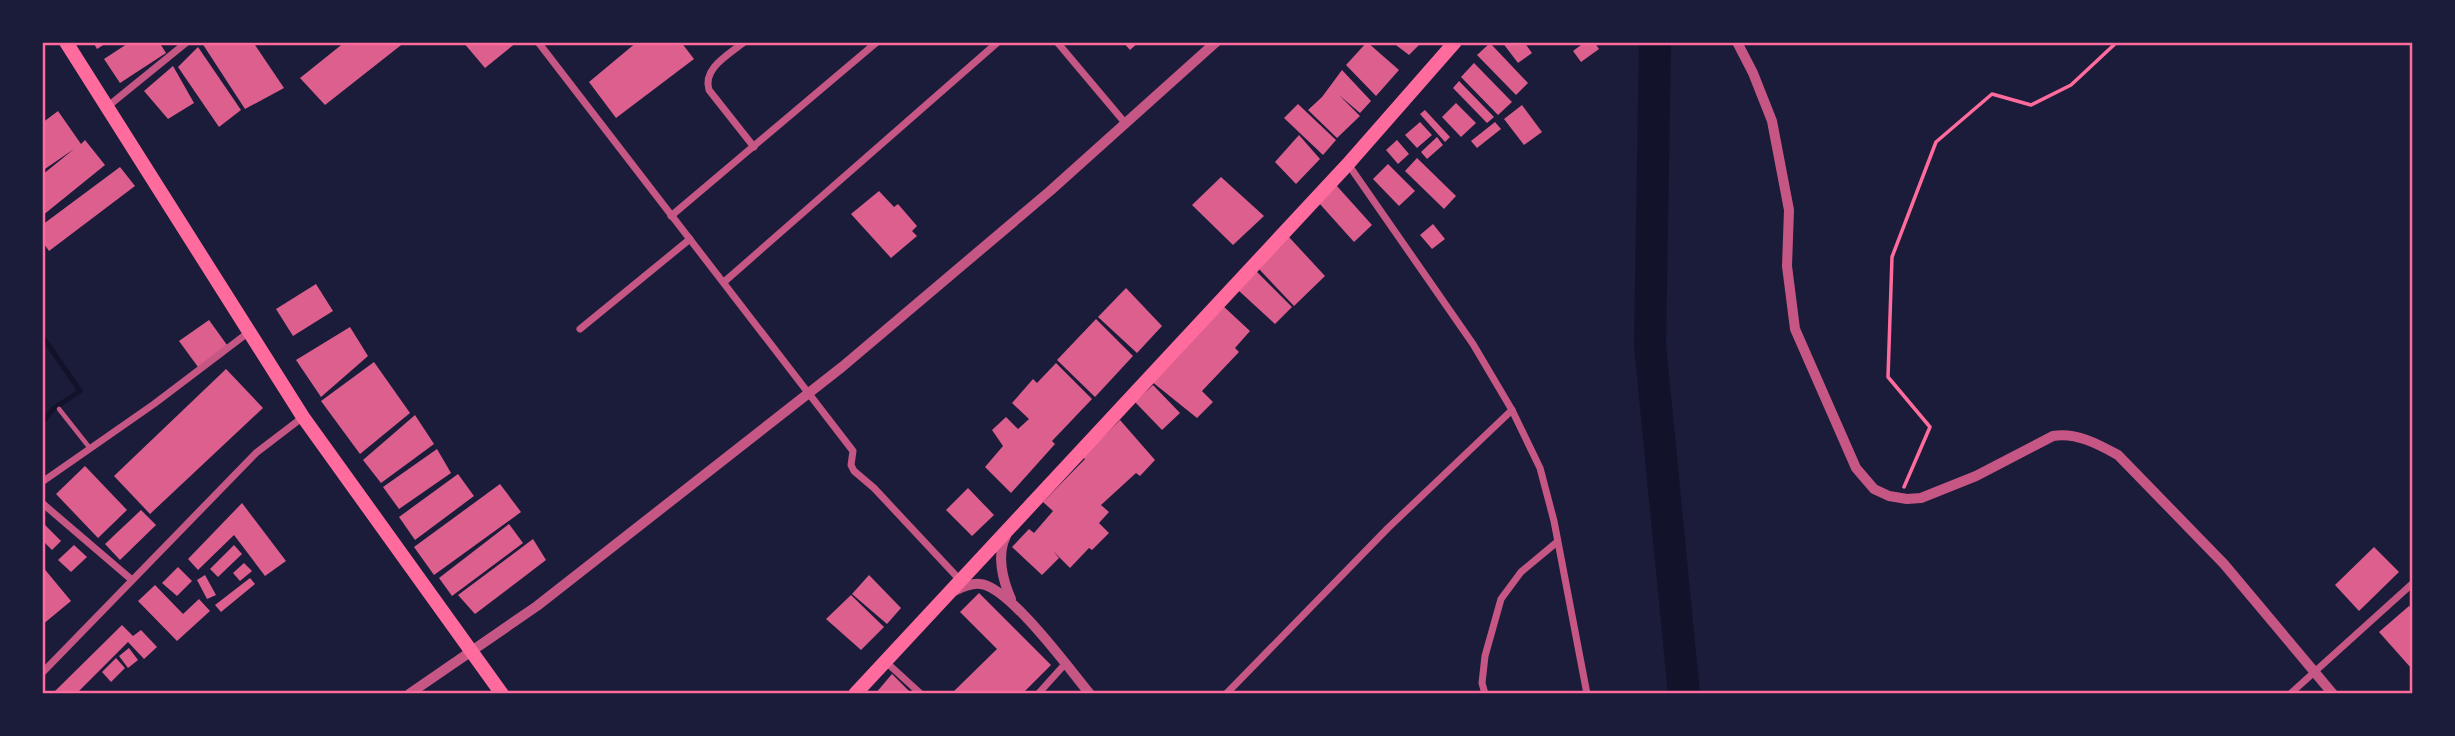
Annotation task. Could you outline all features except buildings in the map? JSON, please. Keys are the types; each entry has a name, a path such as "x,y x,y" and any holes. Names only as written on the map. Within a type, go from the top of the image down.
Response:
{"highway":[{"path":"66,42 303,417 502,694"},
{"path":"855,694 1348,164 1455,42"}],"street":[{"path":"107,107 187,42"},
{"path":"538,42 853,451 851,465 855,471 960,580"},
{"path":"744,42 709,73 707,82 709,90 754,147"},
{"path":"671,216 877,42"},
{"path":"724,282 998,42"},
{"path":"1057,42 1126,124"},
{"path":"409,694 537,606 842,368 1126,124 1216,42"},
{"path":"1737,42 1772,121 1789,210 1787,266 1795,329 1856,468 1874,489 1898,499 1921,498 1965,481 2053,436 2067,433 2096,443 2118,455 2224,564 2333,694"},
{"path":"1348,164 1473,344 1512,410 1540,468 1554,521 1587,694"},
{"path":"580,329 690,239"},
{"path":"42,482 154,404 249,332"},
{"path":"1226,694 1388,528 1512,410"},
{"path":"42,673 256,453 303,417"},
{"path":"42,503 132,580"},
{"path":"1012,524 1003,542 1001,563 1005,585 1013,603"},
{"path":"1485,694 1482,683 1485,656 1501,599 1521,572 1557,542"},
{"path":"946,595 967,585 981,584 993,588 1013,603 1090,694"},
{"path":"2290,694 2411,589"},
{"path":"886,662 921,694"},
{"path":"1038,694 1065,664"}],"lane":[{"path":"59,409 89,447"}],"path":[{"path":"1898,499 1930,427 1888,377 1892,257 1936,142 1992,94 2031,105 2071,85 2117,42"}],"waterway":[{"path":"1655,42 1650,345 1684,694"},
{"path":"42,336 80,391 53,409 42,423"}]}
